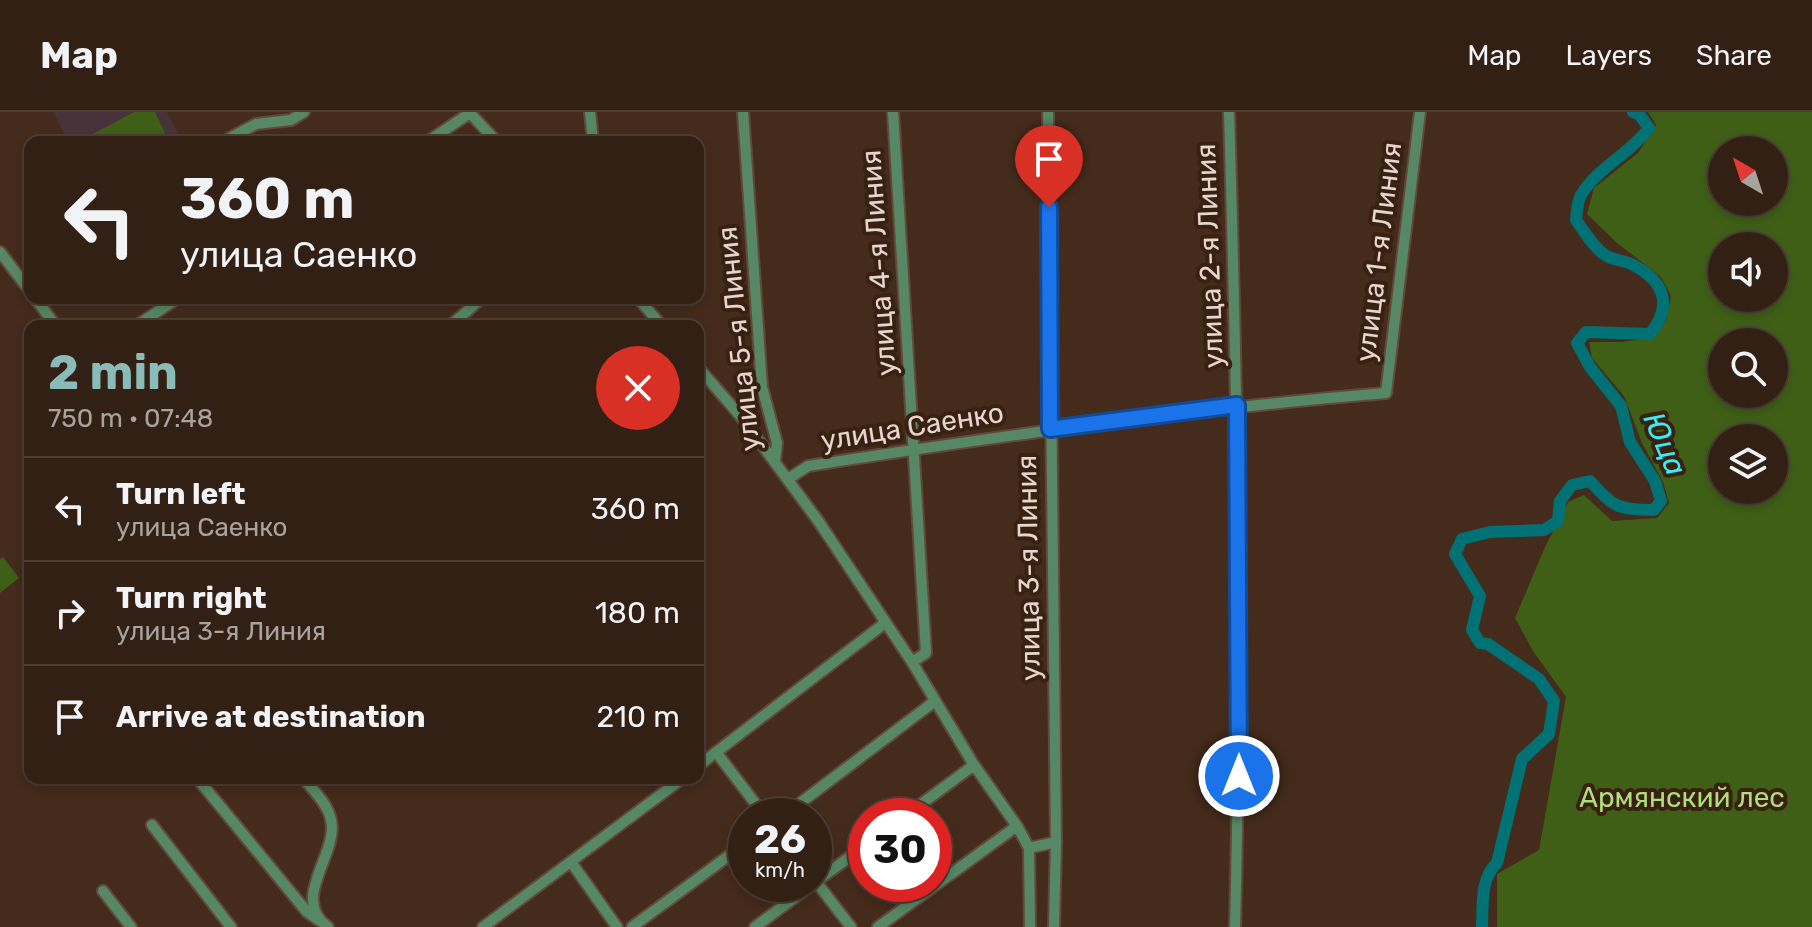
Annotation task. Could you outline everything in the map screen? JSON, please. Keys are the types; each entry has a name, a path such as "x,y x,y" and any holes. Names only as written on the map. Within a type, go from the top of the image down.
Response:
{"street":[{"path":"234,136 256,124 291,120 304,112"},
{"path":"436,136 470,112 492,136"},
{"path":"590,112 592,136"},
{"name":"улица 5-я Линия","path":"743,112 762,387 777,443 775,462 912,662"},
{"name":"улица 4-я Линия","path":"893,112 926,653 912,662"},
{"name":"улица 3-я Линия","path":"1048,112 1056,842 1054,927"},
{"name":"улица 2-я Линия","path":"1229,112 1237,405 1239,776 1235,927"},
{"name":"улица 1-я Линия","path":"1237,405 1386,393 1420,112"},
{"path":"0,252 24,283"},
{"path":"145,320 169,304"},
{"path":"457,320 475,304"},
{"path":"643,304 657,320"},
{"path":"704,374 775,462"},
{"name":"улица Саенко","path":"788,479 808,466 1050,429 1237,405"},
{"path":"704,761 885,623"},
{"path":"912,662 1029,848 1030,927"},
{"path":"807,798 935,701"},
{"path":"716,752 751,798"},
{"path":"929,798 974,765"},
{"path":"202,784 307,912 324,924"},
{"path":"308,784 330,815 332,825 327,854 314,882 315,904 324,924"},
{"path":"483,927 675,784"},
{"path":"152,825 231,927"},
{"path":"878,927 1017,826"},
{"path":"1029,848 1056,842"},
{"path":"632,927 728,856"},
{"path":"571,862 617,927"},
{"path":"103,891 131,927"},
{"path":"755,927 788,902"},
{"path":"830,902 851,927"}],"shaded area":[{"path":"53,112 167,112 178,133 172,136 66,136"}],"green space":[{"path":"134,112 155,112 165,133 159,136 89,136"},
{"name":"Армянский лес","path":"1648,112 1812,112 1812,927 1497,927 1497,874 1539,850 1566,697 1533,651 1515,618 1568,502 1584,495 1612,521 1657,518 1669,503 1663,482 1642,443 1624,396 1592,358 1589,342 1621,342 1654,337 1666,320 1671,296 1661,277 1617,243 1587,214 1594,188 1638,153 1656,125"},
{"path":"3,557 19,578 0,593 0,559"}],"waterway":[{"name":"Юца","path":"1482,927 1485,884 1497,863 1522,759 1549,734 1554,701 1539,679 1488,644 1480,643 1472,630 1480,596 1455,554 1462,539 1490,532 1544,530 1558,521 1560,501 1572,485 1590,481 1611,502 1624,508 1654,510 1661,501 1655,481 1630,442 1621,406 1590,367 1577,343 1586,332 1650,334 1661,314 1662,296 1654,280 1631,264 1601,252 1576,220 1580,198 1588,185 1649,128 1639,114 1633,112"}],"route":[{"path":"1049,207 1050,429 1237,405 1239,776"}]}
